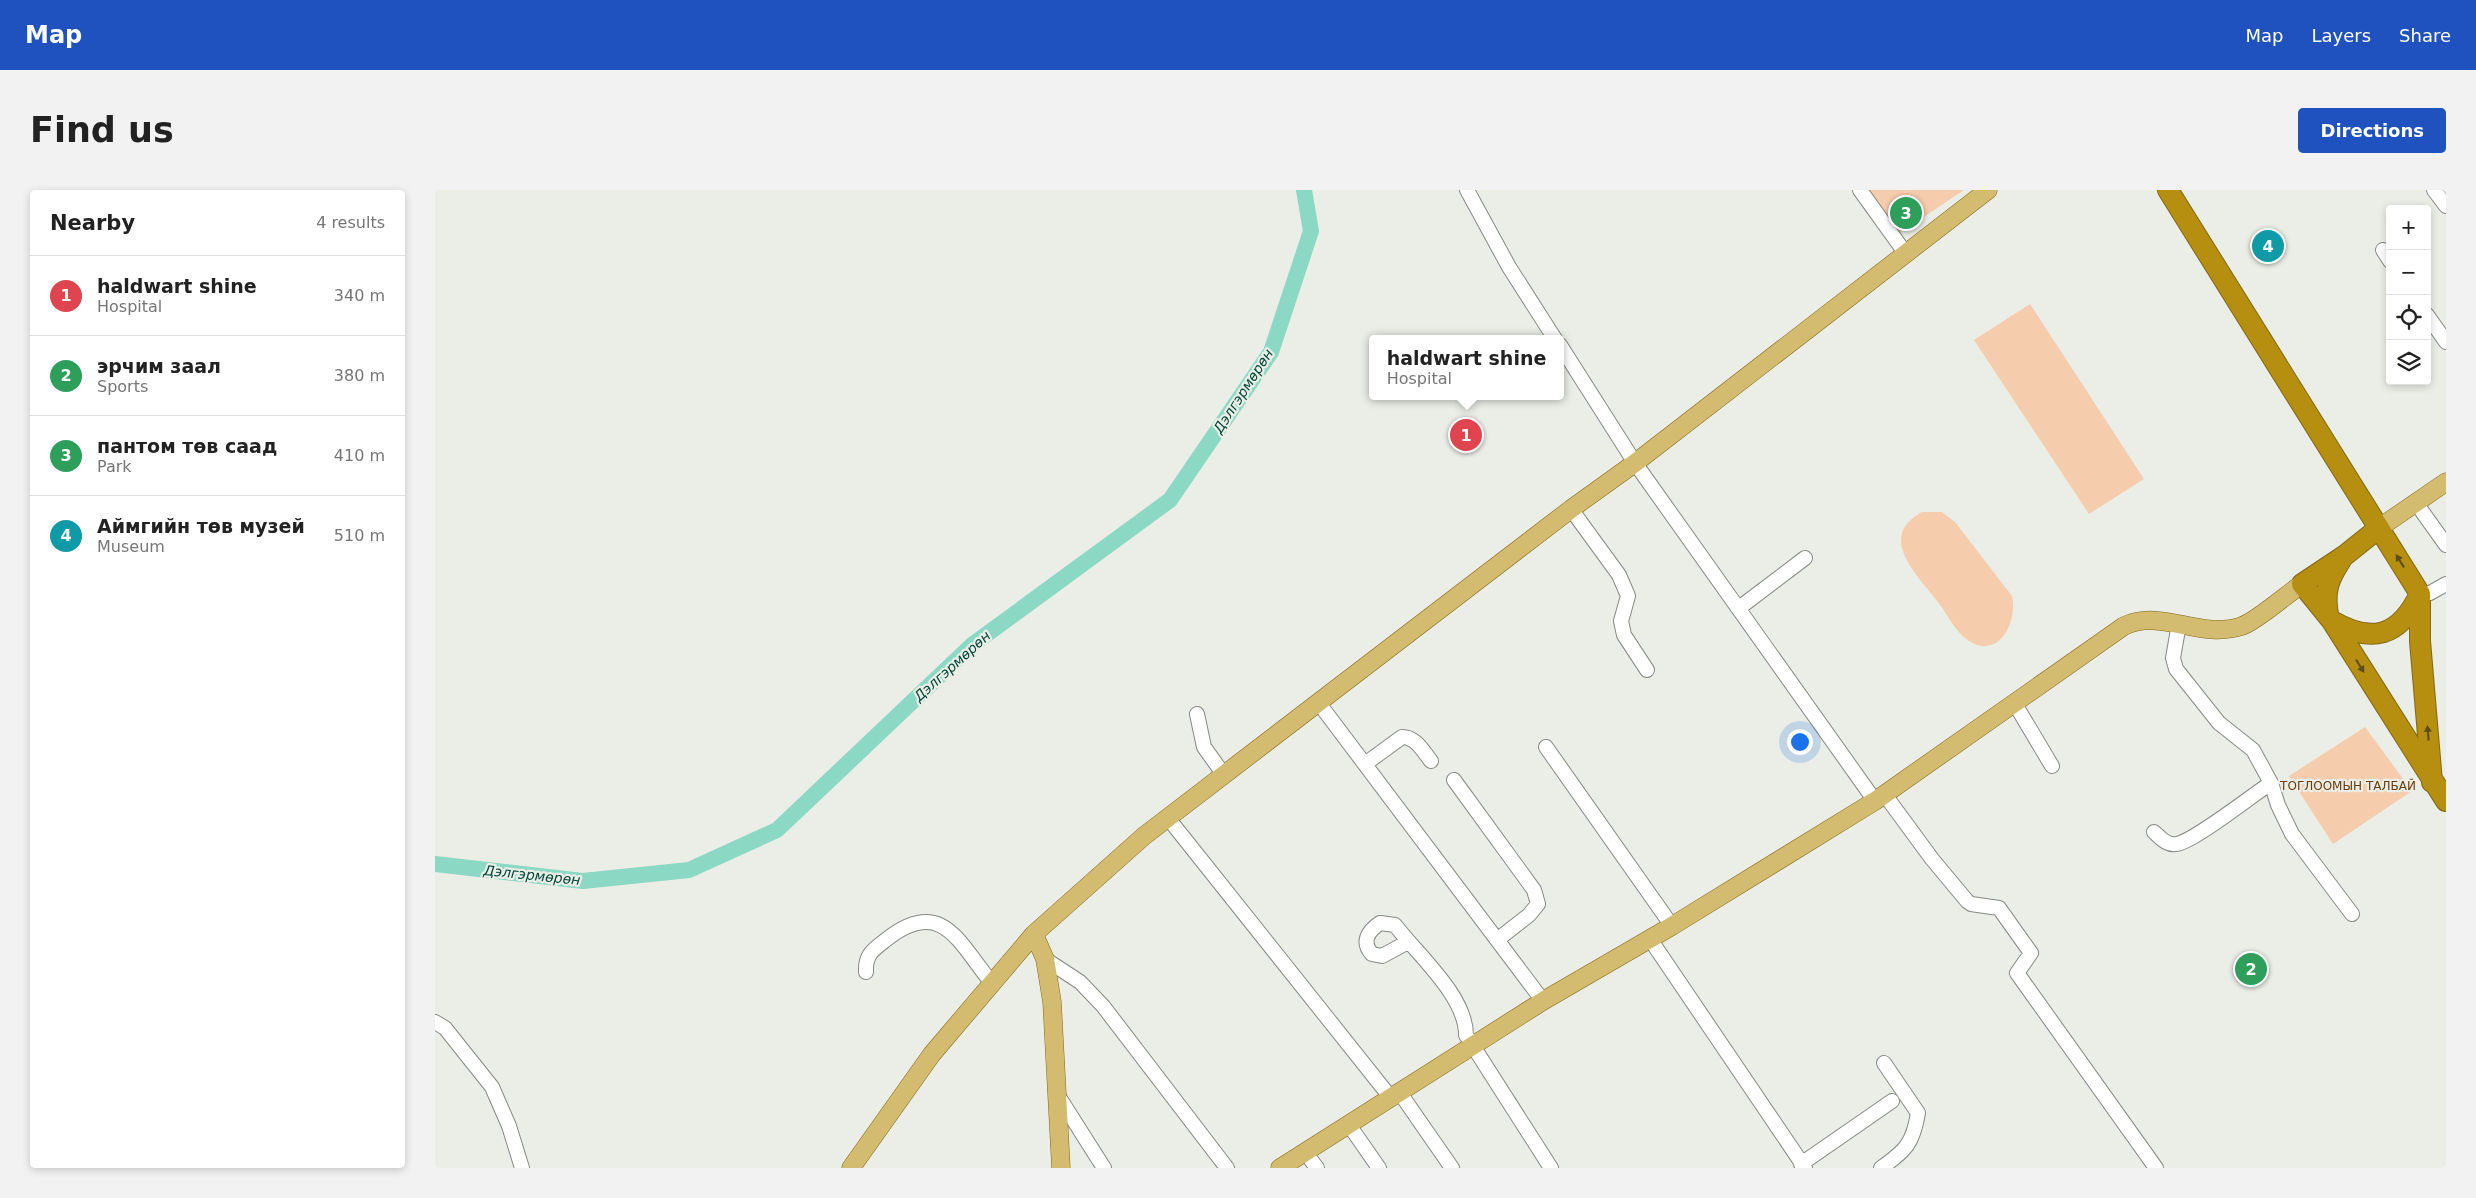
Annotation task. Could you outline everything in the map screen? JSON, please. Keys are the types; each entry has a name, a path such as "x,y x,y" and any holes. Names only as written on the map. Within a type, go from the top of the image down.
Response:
{"highway":[{"path":"2168,190 2420,594 2420,641 2432,782"},
{"path":"2379,528 2344,556 2303,584 2330,618 2432,782 2446,801"},
{"path":"2344,556 2331,576 2325,598 2330,618 2351,632 2368,635 2381,633 2406,616 2413,608 2420,594"}],"main road":[{"path":"851,1168 932,1054 991,982 1034,934 1144,836 1571,509 1635,463 1988,190"},
{"path":"2379,528 2446,482"},
{"path":"1280,1168 1474,1047 1543,1001 1672,926 1880,798 2124,626 2136,620 2147,619 2213,630 2244,625 2303,584"},
{"path":"1034,934 1045,960 1052,1002 1055,1092 1061,1168"}],"street":[{"path":"1467,190 1509,267 1552,335"},
{"path":"1860,190 1906,254"},
{"path":"2434,190 2446,206"},
{"path":"2431,321 2446,342"},
{"path":"1564,352 1635,463 1739,608 1880,798 1967,901 1971,904 1999,908 2019,934 2031,953 2017,973 2155,1168"},
{"path":"2417,503 2446,545"},
{"path":"1571,509 1619,576 1628,596 1621,622 1623,635 1647,670"},
{"path":"1739,608 1805,558"},
{"path":"2420,594 2430,593 2446,584"},
{"path":"2179,624 2173,658 2176,669 2219,723 2253,750 2271,783 2278,805 2292,834 2352,914"},
{"path":"1318,702 1543,1001"},
{"path":"2015,704 2052,766"},
{"path":"1197,714 1204,747 1224,775"},
{"path":"1365,764 1402,738 1414,740 1431,761"},
{"path":"1546,747 1672,926"},
{"path":"1454,780 1534,890 1538,904 1529,916 1497,940"},
{"path":"2154,832 2167,843 2177,844 2200,831 2271,783"},
{"path":"1168,818 1452,1168"},
{"path":"866,972 865,961 870,952 901,928 926,921 948,928 991,982"},
{"path":"1650,939 1803,1166 1892,1101"},
{"path":"1408,942 1457,1004 1464,1016 1466,1035 1551,1168"},
{"path":"1045,960 1080,982 1103,1006 1227,1168"},
{"path":"435,1022 445,1028 492,1087 509,1126 522,1168"},
{"path":"1881,1168 1904,1151 1916,1127 1918,1113 1884,1063"},
{"path":"1055,1092 1104,1168"},
{"path":"1349,1125 1379,1168"},
{"path":"1305,1152 1317,1168"}],"green space":[{"path":"1866,190 1964,190 1897,235"},
{"path":"2030,304 2144,479 2089,514 1974,340"},
{"path":"1922,512 1942,512 1955,522 2012,596 2012,617 2009,627 1997,642 1989,646 1980,646 1964,638 1920,580 1905,556 1901,544 1902,533 1909,522"},
{"name":"ТОГЛООМЫН ТАЛБАЙ","path":"2365,727 2412,791 2333,844 2289,776"}],"waterway":[{"name":"Дэлгэрмөрөн","path":"435,864 583,881 689,870 777,830 972,645 1170,500 1271,352 1311,231 1304,190"}],"place":[{"name":"пантом төв саад","path":"1906,213"},
{"name":"Аймгийн төв музей","path":"2268,246"},
{"name":"haldwart shine","path":"1466,435"},
{"name":"эрчим заал","path":"2251,969"}]}
